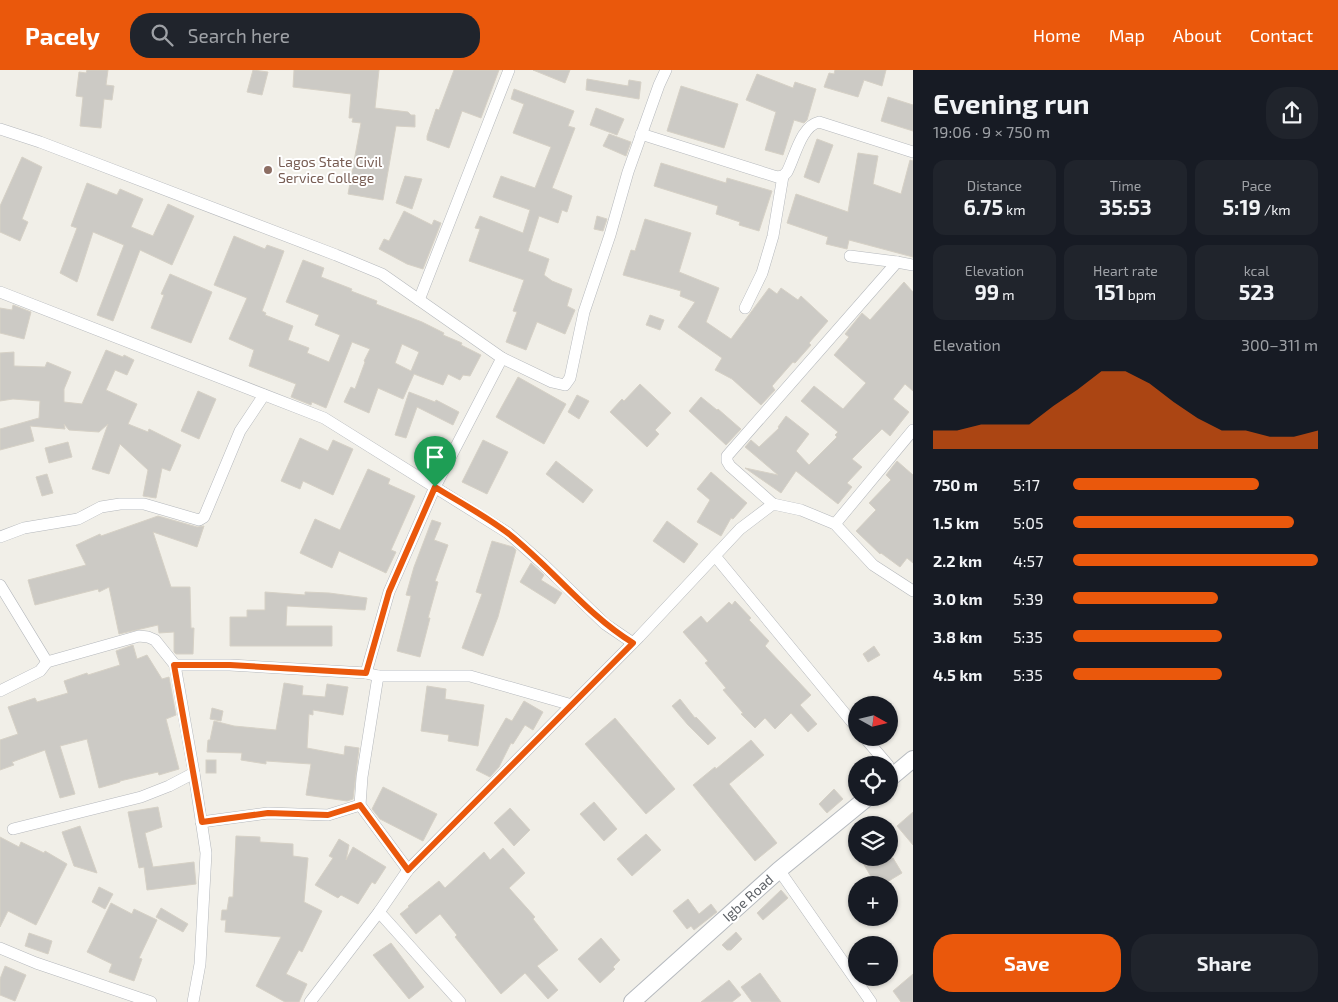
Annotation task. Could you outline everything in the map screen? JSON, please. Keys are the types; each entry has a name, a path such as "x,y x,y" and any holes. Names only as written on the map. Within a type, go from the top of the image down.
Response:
{"street":[{"path":"419,300 509,70"},
{"path":"0,129 40,142 382,274 502,358 565,385 570,378 584,312 610,235 640,134 666,70"},
{"path":"745,308 762,273 773,236 783,176 791,164 805,131 813,123 819,122 913,152"},
{"path":"640,134 777,176 783,176"},
{"path":"850,256 913,265"},
{"path":"897,262 728,456 727,460 730,466 773,504 801,510 835,524 873,565 913,591"},
{"path":"0,292 324,418 508,534 543,564 605,624 633,643"},
{"path":"366,673 389,592 435,487 502,358"},
{"path":"0,538 24,528 78,518 101,507 120,504 144,504 199,520 204,517 240,431 264,395"},
{"path":"835,524 913,430"},
{"path":"310,1002 379,912 408,870 633,643 740,528 773,504"},
{"path":"715,556 848,717"},
{"path":"0,584 47,662"},
{"path":"0,691 40,671 47,662 139,636 155,640 174,665 194,773 206,853 200,964 193,1002"},
{"path":"174,665 230,665 366,673 378,676 470,676 572,705"},
{"path":"378,676 362,777 360,805 408,870"},
{"path":"871,746 879,756"},
{"path":"898,767 913,759"},
{"path":"13,829 141,797 169,786 194,773"},
{"path":"202,822 268,813 328,815 360,805"},
{"name":"Igbe Road","path":"632,1002 779,870 857,806"},
{"path":"779,870 871,1002"},
{"path":"379,912 460,1002"},
{"path":"0,948 36,963 152,1002"}],"building":[{"path":"87,70 108,70 106,85 114,86 112,100 104,99 101,128 80,126 83,97 76,96 79,72 86,73"},
{"path":"253,70 268,72 262,95 247,92"},
{"path":"294,70 379,70 375,108 408,112 411,115 415,115 415,127 396,126 383,200 348,194 361,123 352,122 353,118 349,118 351,94 293,87"},
{"path":"454,70 499,70 481,118 462,111 449,148 427,140 427,136 436,109 439,110"},
{"path":"533,70 570,70 565,83"},
{"path":"835,70 886,70 882,86 864,80 858,97 824,87 829,73 834,74"},
{"path":"757,74 793,88 795,82 816,89 807,120 804,123 794,120 783,155 765,150 776,112 746,100"},
{"path":"587,79 628,86 629,80 641,82 639,99 586,90"},
{"path":"681,86 738,104 724,148 667,131"},
{"path":"514,89 574,111 568,126 575,128 552,188 572,196 567,212 562,210 558,223 539,216 528,251 549,259 544,275 552,281 572,289 567,306 575,310 565,334 537,322 526,350 506,342 517,312 513,311 524,280 469,261 480,229 475,228 480,216 523,233 530,210 493,197 501,176 535,188 551,147 513,133 524,104 511,99"},
{"path":"888,97 913,105 913,131 881,121"},
{"path":"596,108 624,119 617,135 590,125"},
{"path":"609,134 631,142 626,156 603,146"},
{"path":"817,139 833,145 819,183 804,177"},
{"path":"858,153 878,156 873,184 901,194 910,160 913,161 913,257 849,240 847,249 826,244 828,237 787,223 796,194 848,212"},
{"path":"22,157 42,167 22,219 28,222 20,241 0,232 0,206"},
{"path":"661,163 726,183 727,178 772,191 759,231 739,225 740,222 716,214 718,206 654,186"},
{"path":"405,176 422,179 412,209 396,203"},
{"path":"87,183 117,195 120,189 143,199 131,227 153,236 168,204 194,216 172,265 140,250 113,321 97,315 124,245 93,232 77,282 60,273 77,228 71,226"},
{"path":"404,211 432,225 434,220 441,223 423,269 407,264 379,249 384,239 389,241"},
{"path":"597,216 607,219 603,231 594,229"},
{"path":"645,219 691,233 679,272 719,288 706,322 731,339 769,288 777,294 781,288 798,300 801,296 828,321 809,343 811,345 772,386 775,390 761,405 732,379 715,370 722,358 678,327 695,302 680,296 681,291 623,275 631,250 635,251"},
{"path":"234,236 265,249 267,245 284,251 262,311 266,313 265,315 293,326 288,340 309,348 307,353 329,362 340,335 315,325 319,315 286,302 303,260 324,268 321,277 377,301 376,304 422,322 481,355 470,376 463,375 460,380 448,374 443,385 414,374 403,399 378,388 369,413 344,402 351,387 355,389 370,349 352,342 326,408 312,402 311,405 291,397 296,384 249,366 254,350 229,339 247,298 214,285","holes":["402,344 419,352 411,371 395,363"]},
{"path":"170,274 212,292 191,343 151,328 164,295 161,294"},
{"path":"904,282 913,292 913,391 905,384 893,399 909,412 890,436 882,429 852,459 862,467 847,483 852,487 838,504 796,471 781,493 745,468 778,475 745,447 751,440 759,447 779,428 786,416 809,434 796,451 809,465 837,437 835,435 838,432 801,401 814,386 843,409 866,383 834,355 849,337 845,334 862,313 870,320"},
{"path":"13,305 31,312 24,339 0,333 0,308 12,310"},
{"path":"650,315 664,320 660,330 646,325"},
{"path":"106,350 134,360 127,375 115,370 106,390 137,404 128,424 148,432 149,429 181,445 170,471 162,468 156,498 143,496 148,470 120,444 109,474 92,469 108,424 99,432 69,430 64,424 65,429 30,426 34,441 0,450 0,429 39,418 40,401 13,399 0,401 0,353 14,352 14,366 45,367 47,362 71,372 64,389 64,402 82,404"},
{"path":"518,377 566,404 544,444 496,417"},
{"path":"640,384 671,413 655,430 659,434 647,447 610,412 622,399 624,401"},
{"path":"198,391 216,399 199,439 181,431"},
{"path":"409,392 435,402 436,400 459,412 453,425 417,407 406,438 395,435"},
{"path":"577,395 589,401 579,419 568,412"},
{"path":"701,397 741,429 726,445 689,411"},
{"path":"300,438 328,451 333,440 353,449 333,495 303,481 300,489 281,481"},
{"path":"483,440 508,452 487,494 462,482"},
{"path":"68,442 72,457 49,463 45,448"},
{"path":"556,461 593,490 583,503 546,474"},
{"path":"897,461 913,475 913,563 907,558 900,567 880,554 856,531 876,510 869,503 891,480 886,475"},
{"path":"368,469 390,479 388,484 415,496 391,550 396,552 386,573 339,551 332,568 300,553 315,519 340,530"},
{"path":"711,472 747,503 733,519 731,518 721,536 697,522 710,500 697,489"},
{"path":"47,474 53,493 42,496 36,477"},
{"path":"158,516 197,527 204,526 197,547 153,532 171,587 190,587 191,628 194,628 193,654 176,654 174,652 174,632 159,633 158,625 119,634 109,587 99,592 98,589 35,605 28,580 86,565 76,545 100,534 101,536"},
{"path":"432,520 441,523 434,540 448,545 435,581 438,582 420,657 397,651 411,596 406,595 414,567"},
{"path":"667,521 698,544 684,563 653,541"},
{"path":"492,541 513,547 516,550 498,617 483,656 462,648 482,594 476,592"},
{"path":"531,563 544,575 541,580 562,593 555,604 520,582"},
{"path":"265,592 305,595 305,592 329,593 367,598 365,610 287,606 286,626 332,626 332,646 230,646 230,617 247,617 247,610 265,610"},
{"path":"735,601 751,618 749,620 769,641 765,646 811,695 800,705 817,724 808,732 791,713 775,729 765,718 755,728 741,714 743,713 723,690 726,688 705,663 708,661 683,632 701,616 707,623 729,602 732,605"},
{"path":"133,645 137,659 147,655 162,679 169,677 176,715 166,719 179,769 159,775 158,772 120,781 99,788 87,739 60,746 75,794 60,798 45,750 12,762 14,765 0,770 0,740 18,734 8,707 35,698 37,702 68,693 64,681 120,665 116,651"},
{"path":"874,646 880,655 868,662 863,654"},
{"path":"284,683 303,686 302,695 325,697 327,684 348,687 343,715 313,710 313,715 309,714 307,748 344,755 345,746 359,748 353,799 347,801 306,795 311,764 266,761 266,764 241,760 242,753 207,752 208,740 210,740 214,721 234,726 276,730"},
{"path":"427,686 446,689 445,699 484,705 478,746 448,741 449,735 421,731"},
{"path":"680,699 695,718 716,738 708,745 672,706"},
{"path":"524,701 543,712 533,730 525,725 513,744 511,743 499,767 490,777 476,770 506,718 512,721"},
{"path":"212,708 223,711 221,721 210,719"},
{"path":"615,718 675,789 646,814 585,744"},
{"path":"751,740 764,755 729,784 777,843 755,861 693,785"},
{"path":"206,760 216,760 216,773 206,773"},
{"path":"383,787 437,814 423,841 380,819 372,809"},
{"path":"834,789 843,799 827,813 819,804"},
{"path":"594,802 617,829 604,841 580,814"},
{"path":"158,807 162,827 145,833 153,867 194,862 196,884 147,890 144,867 139,868 128,812"},
{"path":"510,808 530,830 514,846 494,823"},
{"path":"913,812 913,845 898,827"},
{"path":"80,826 97,873 74,866 62,832"},
{"path":"646,834 661,850 632,876 617,859"},
{"path":"236,836 260,837 260,842 293,844 293,856 308,858 304,902 322,911 302,952 299,950 286,974 307,984 299,1002 285,1002 256,986 281,937 225,932 226,920 221,920 222,910 227,910 229,897 233,897"},
{"path":"0,837 19,847 21,842 44,853 45,851 67,864 36,925 8,911 0,927"},
{"path":"339,839 349,845 346,860 353,847 386,867 375,884 372,882 358,904 341,895 338,898 315,885 333,858 329,856"},
{"path":"503,848 525,873 509,888 535,917 533,919 558,950 537,966 558,990 548,999 525,973 501,994 455,937 457,935 440,914 416,934 400,914 439,881 445,888 484,852 490,860"},
{"path":"865,866 898,866 902,873 897,876 871,876"},
{"path":"99,887 113,894 105,909 92,902"},
{"path":"781,890 788,898 763,920 757,913"},
{"path":"688,899 699,914 711,904 717,912 694,930 691,926 687,929 673,911"},
{"path":"111,903 132,914 134,909 157,920 139,958 142,959 134,981 109,972 112,964 87,952"},
{"path":"161,908 188,924 183,932 156,917"},
{"path":"736,932 742,939 731,950 727,950 722,945"},
{"path":"29,933 52,941 48,954 25,946"},
{"path":"601,938 620,960 613,967 615,969 600,983 578,959"},
{"path":"391,943 424,987 409,999 373,955"},
{"path":"5,966 26,975 15,1001 0,995 0,979"},
{"path":"760,973 781,1002 752,1002 741,987"},
{"path":"913,974 913,1002 901,1002 893,991"},
{"path":"729,980 741,995 732,1002 701,1002"}],"place":[{"name":"Lagos State Civil Service College","path":"268,170"}],"route":[{"path":"435,487 508,534 543,564 605,624 633,643 408,870 360,805 328,815 268,813 202,822 174,665 230,665 366,673 389,592 435,487"}]}
